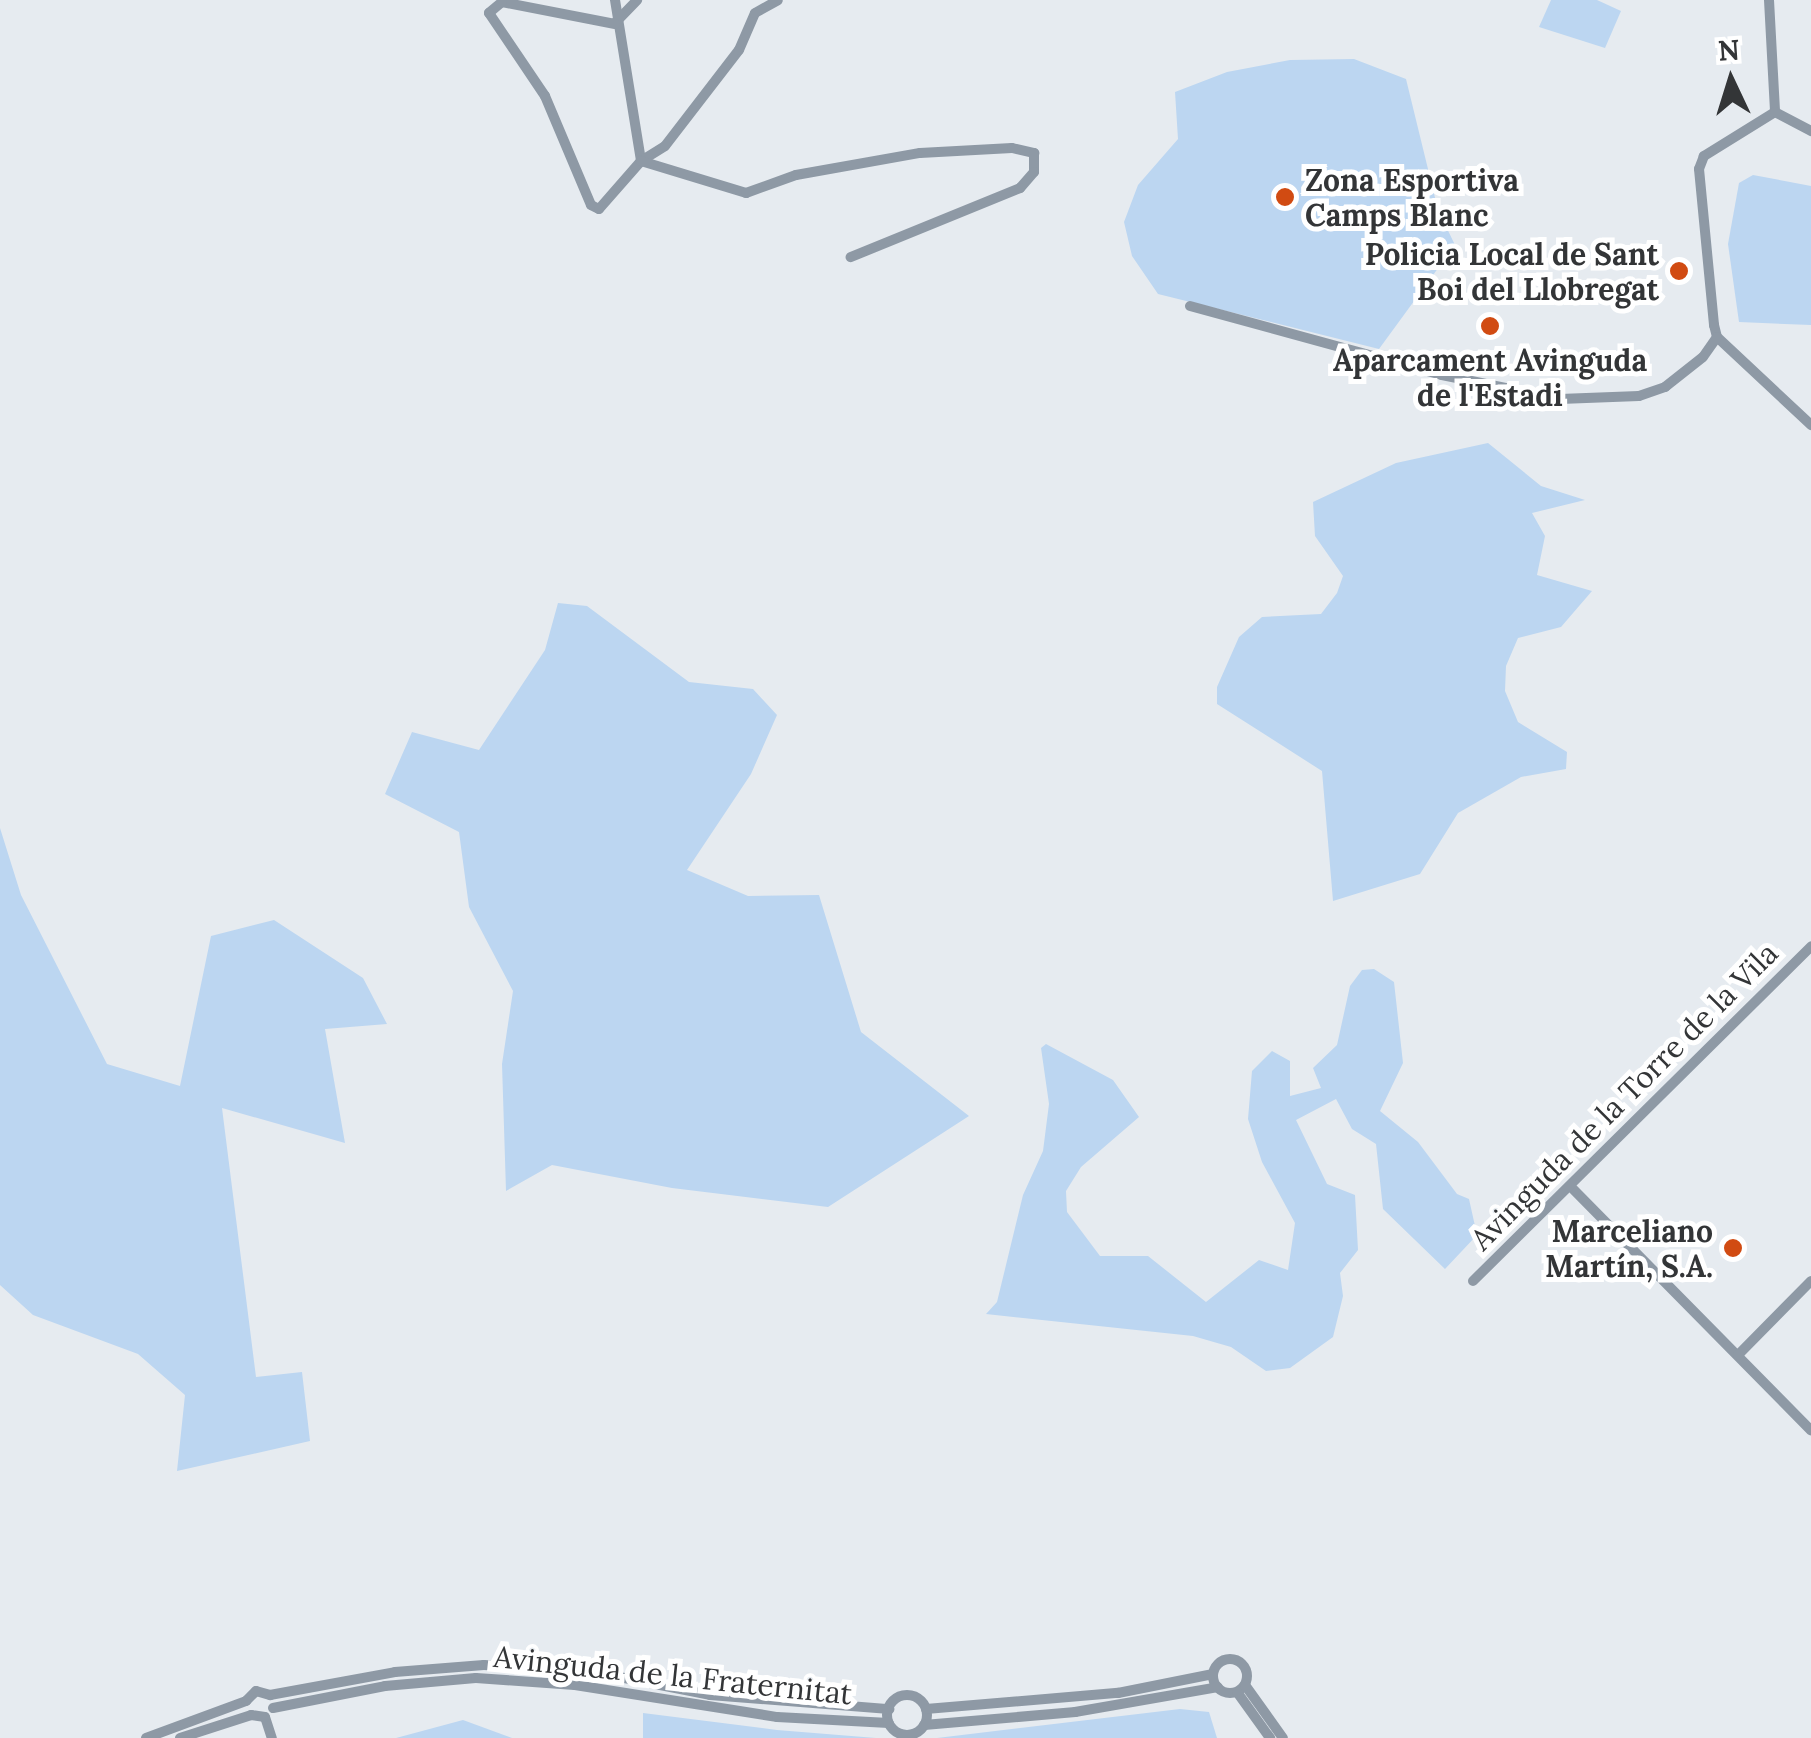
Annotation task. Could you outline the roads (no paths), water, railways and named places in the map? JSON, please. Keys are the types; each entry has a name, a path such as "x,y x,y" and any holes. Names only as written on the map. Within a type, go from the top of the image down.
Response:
{"street":[{"path":"615,0 615,24 641,161"},
{"path":"615,24 636,0"},
{"path":"615,24 502,2 489,13 545,96 591,205 609,204 641,161 665,146 739,50 755,13 778,0"},
{"path":"1769,0 1775,112"},
{"path":"1775,112 1811,131"},
{"path":"1190,306 1442,376 1560,399 1639,396 1665,387 1703,357 1716,336 1699,168 1704,156 1775,112"},
{"path":"641,161 746,193 796,175 920,152 1034,153 1034,172 1020,188 851,257"},
{"path":"1716,336 1811,425"},
{"name":"Avinguda de la Torre de la Vila","path":"1473,1281 1573,1189 1811,946"},
{"path":"1573,1189 1811,1430"},
{"path":"1738,1355 1811,1281"},
{"path":"1270,1738 1241,1688 1247,1670 1236,1660 1221,1661 1213,1674 1118,1693 926,1709 908,1695 889,1709 890,1723 912,1736 924,1725 1075,1712 1218,1687 1241,1688 1283,1738"},
{"name":"Avinguda de la Fraternitat","path":"246,1702 256,1691 270,1695 364,1676 484,1665 589,1671 710,1695 889,1709"},
{"path":"1213,1674 1218,1687"},
{"name":"Avinguda de la Fraternitat","path":"251,1715 385,1686 476,1678 575,1684 707,1709 890,1723"},
{"path":"270,1695 272,1738"},
{"path":"146,1738 246,1702 251,1715 180,1738"},
{"path":"924,1725 926,1709"}],"place":[{"name":"Zona Esportiva Camps Blanc","path":"1285,197"},
{"name":"Policia Local de Sant Boi del Llobregat","path":"1679,271"},
{"name":"Aparcament Avinguda de l'Estadi","path":"1490,326"},
{"name":"Marceliano Martín, S.A.","path":"1733,1248"}]}
